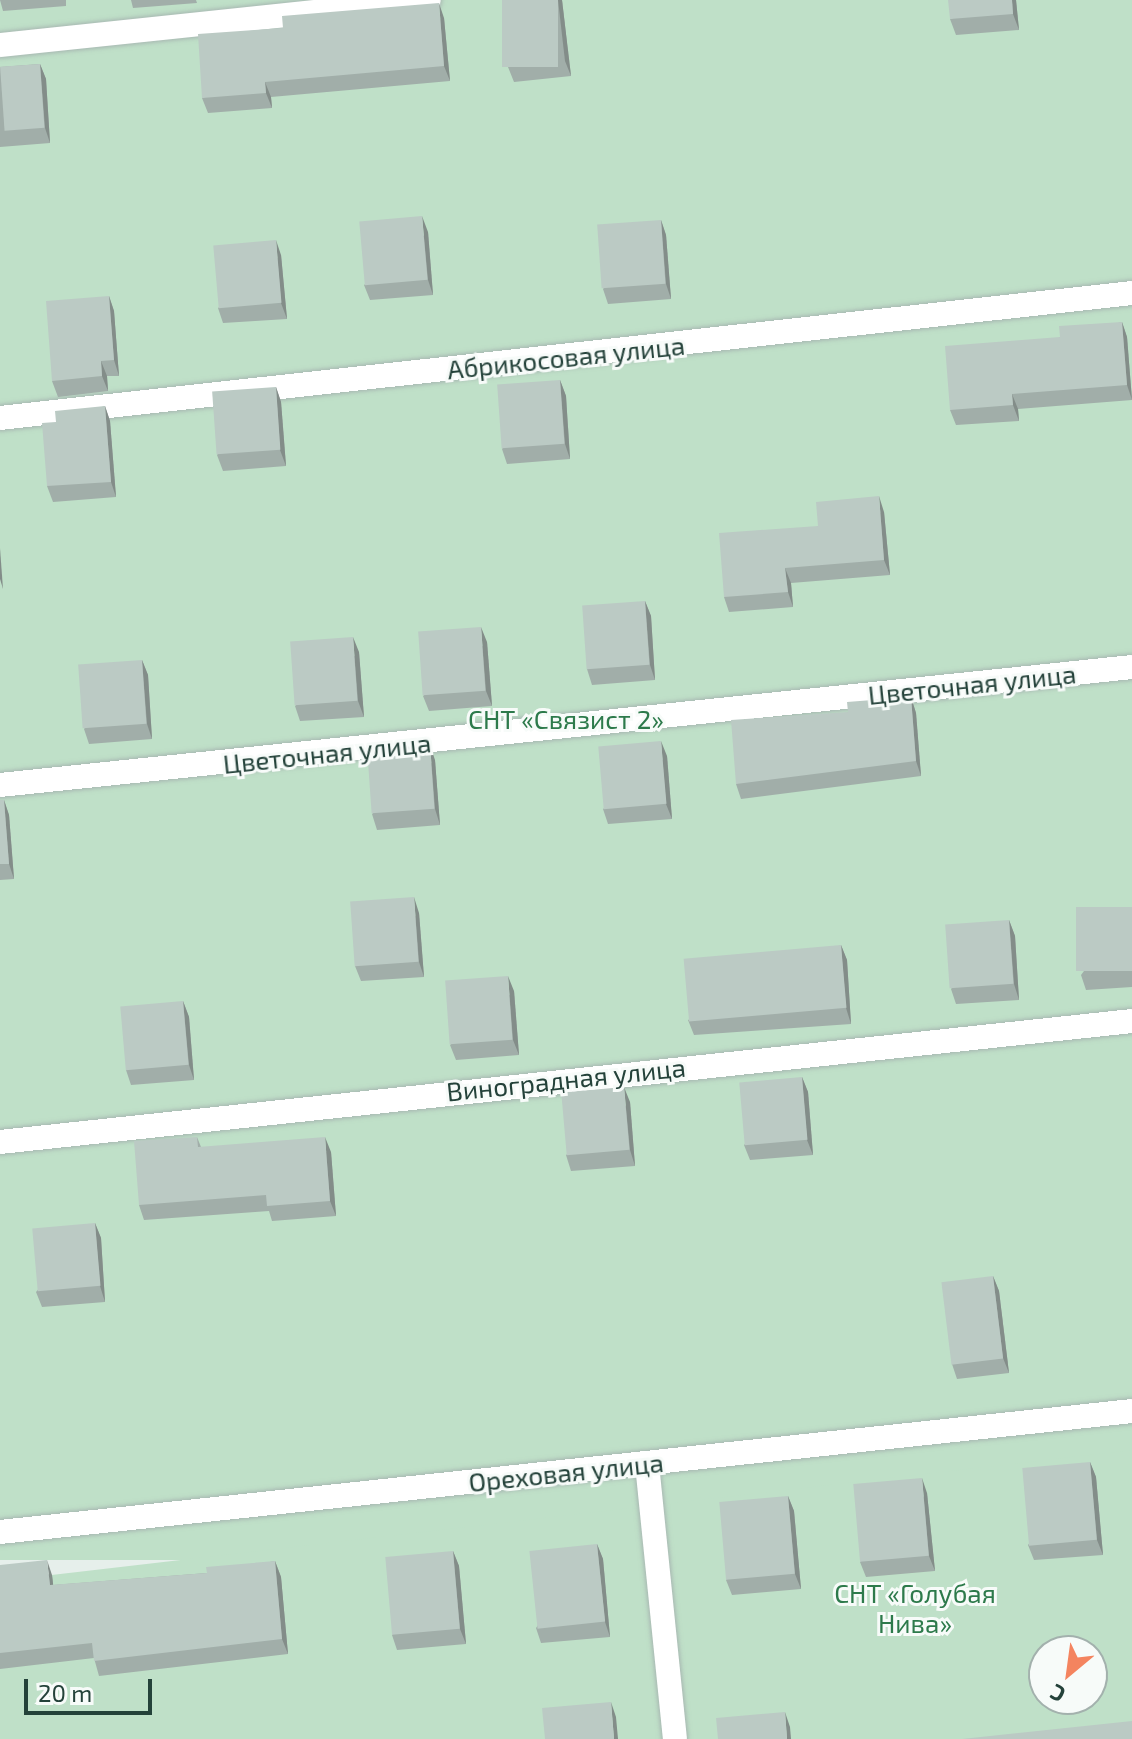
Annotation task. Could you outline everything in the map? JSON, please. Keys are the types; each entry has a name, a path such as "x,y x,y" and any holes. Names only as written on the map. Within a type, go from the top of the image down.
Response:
{"street":[{"path":"0,45 429,0"},
{"name":"Абрикосовая улица","path":"0,418 1132,293"},
{"name":"Цветочная улица","path":"0,785 1132,667"},
{"name":"Виноградная улица","path":"0,1142 1132,1021"},
{"name":"Ореховая улица","path":"0,1532 1132,1411"},
{"path":"647,1464 675,1739"}],"green space":[{"name":"СНТ «Связист 2»","path":"0,0 1132,0 1132,1560 0,1560"},
{"name":"СНТ «Голубая Нива»","path":"1132,1450 1132,1739 0,1739 0,1581"}],"building":[{"path":"502,0 558,0 558,67 502,67"},
{"path":"948,0 1012,0 1013,14 950,19"},
{"path":"439,3 444,66 265,82 266,93 202,98 198,34 283,28 282,16"},
{"path":"40,64 44,128 5,131 0,67"},
{"path":"422,216 428,280 365,285 359,221"},
{"path":"661,220 665,284 602,288 597,224"},
{"path":"276,240 281,303 219,308 213,245"},
{"path":"109,296 114,360 101,361 102,376 52,381 46,301"},
{"path":"1122,322 1127,385 1012,394 1013,405 950,410 945,346 1060,337 1059,326"},
{"path":"560,380 564,444 502,448 497,384"},
{"path":"276,387 280,450 217,454 212,391"},
{"path":"105,406 111,482 47,486 42,423 56,422 55,411"},
{"path":"879,496 884,560 785,568 788,592 724,597 719,533 818,526 816,502"},
{"path":"645,601 649,665 587,669 582,605"},
{"path":"481,627 485,691 423,695 418,631"},
{"path":"353,637 357,701 295,705 290,641"},
{"path":"142,660 146,724 83,728 78,664"},
{"path":"911,697 916,761 736,784 731,720 848,712 847,702"},
{"path":"661,741 666,804 604,809 598,746"},
{"path":"430,745 434,809 372,813 367,749"},
{"path":"0,800 4,800 9,864 0,864"},
{"path":"414,897 419,962 355,966 350,901"},
{"path":"1076,907 1132,907 1132,971 1076,971"},
{"path":"1009,920 1013,984 950,988 945,924"},
{"path":"841,945 846,1008 689,1022 684,959"},
{"path":"508,976 512,1040 450,1044 445,980"},
{"path":"183,1001 189,1065 126,1070 120,1006"},
{"path":"802,1077 807,1140 745,1145 739,1082"},
{"path":"624,1087 629,1150 567,1155 561,1092"},
{"path":"197,1137 198,1147 325,1137 330,1201 267,1206 266,1195 139,1205 134,1141"},
{"path":"95,1223 100,1286 38,1291 32,1228"},
{"path":"993,1276 1003,1358 952,1365 941,1282"},
{"path":"1090,1462 1097,1540 1029,1546 1022,1468"},
{"path":"922,1478 929,1556 860,1562 853,1484"},
{"path":"788,1496 795,1574 726,1580 719,1502"},
{"path":"597,1544 605,1622 538,1629 529,1551"},
{"path":"453,1551 460,1629 392,1635 385,1557"},
{"path":"47,1560 50,1585 207,1573 206,1567 275,1561 282,1639 94,1661 92,1643 0,1653 0,1565"},
{"path":"611,1702 614,1739 545,1739 542,1708"},
{"path":"785,1712 787,1739 718,1739 716,1718"},
{"path":"1132,1721 1132,1739 962,1739"}]}
